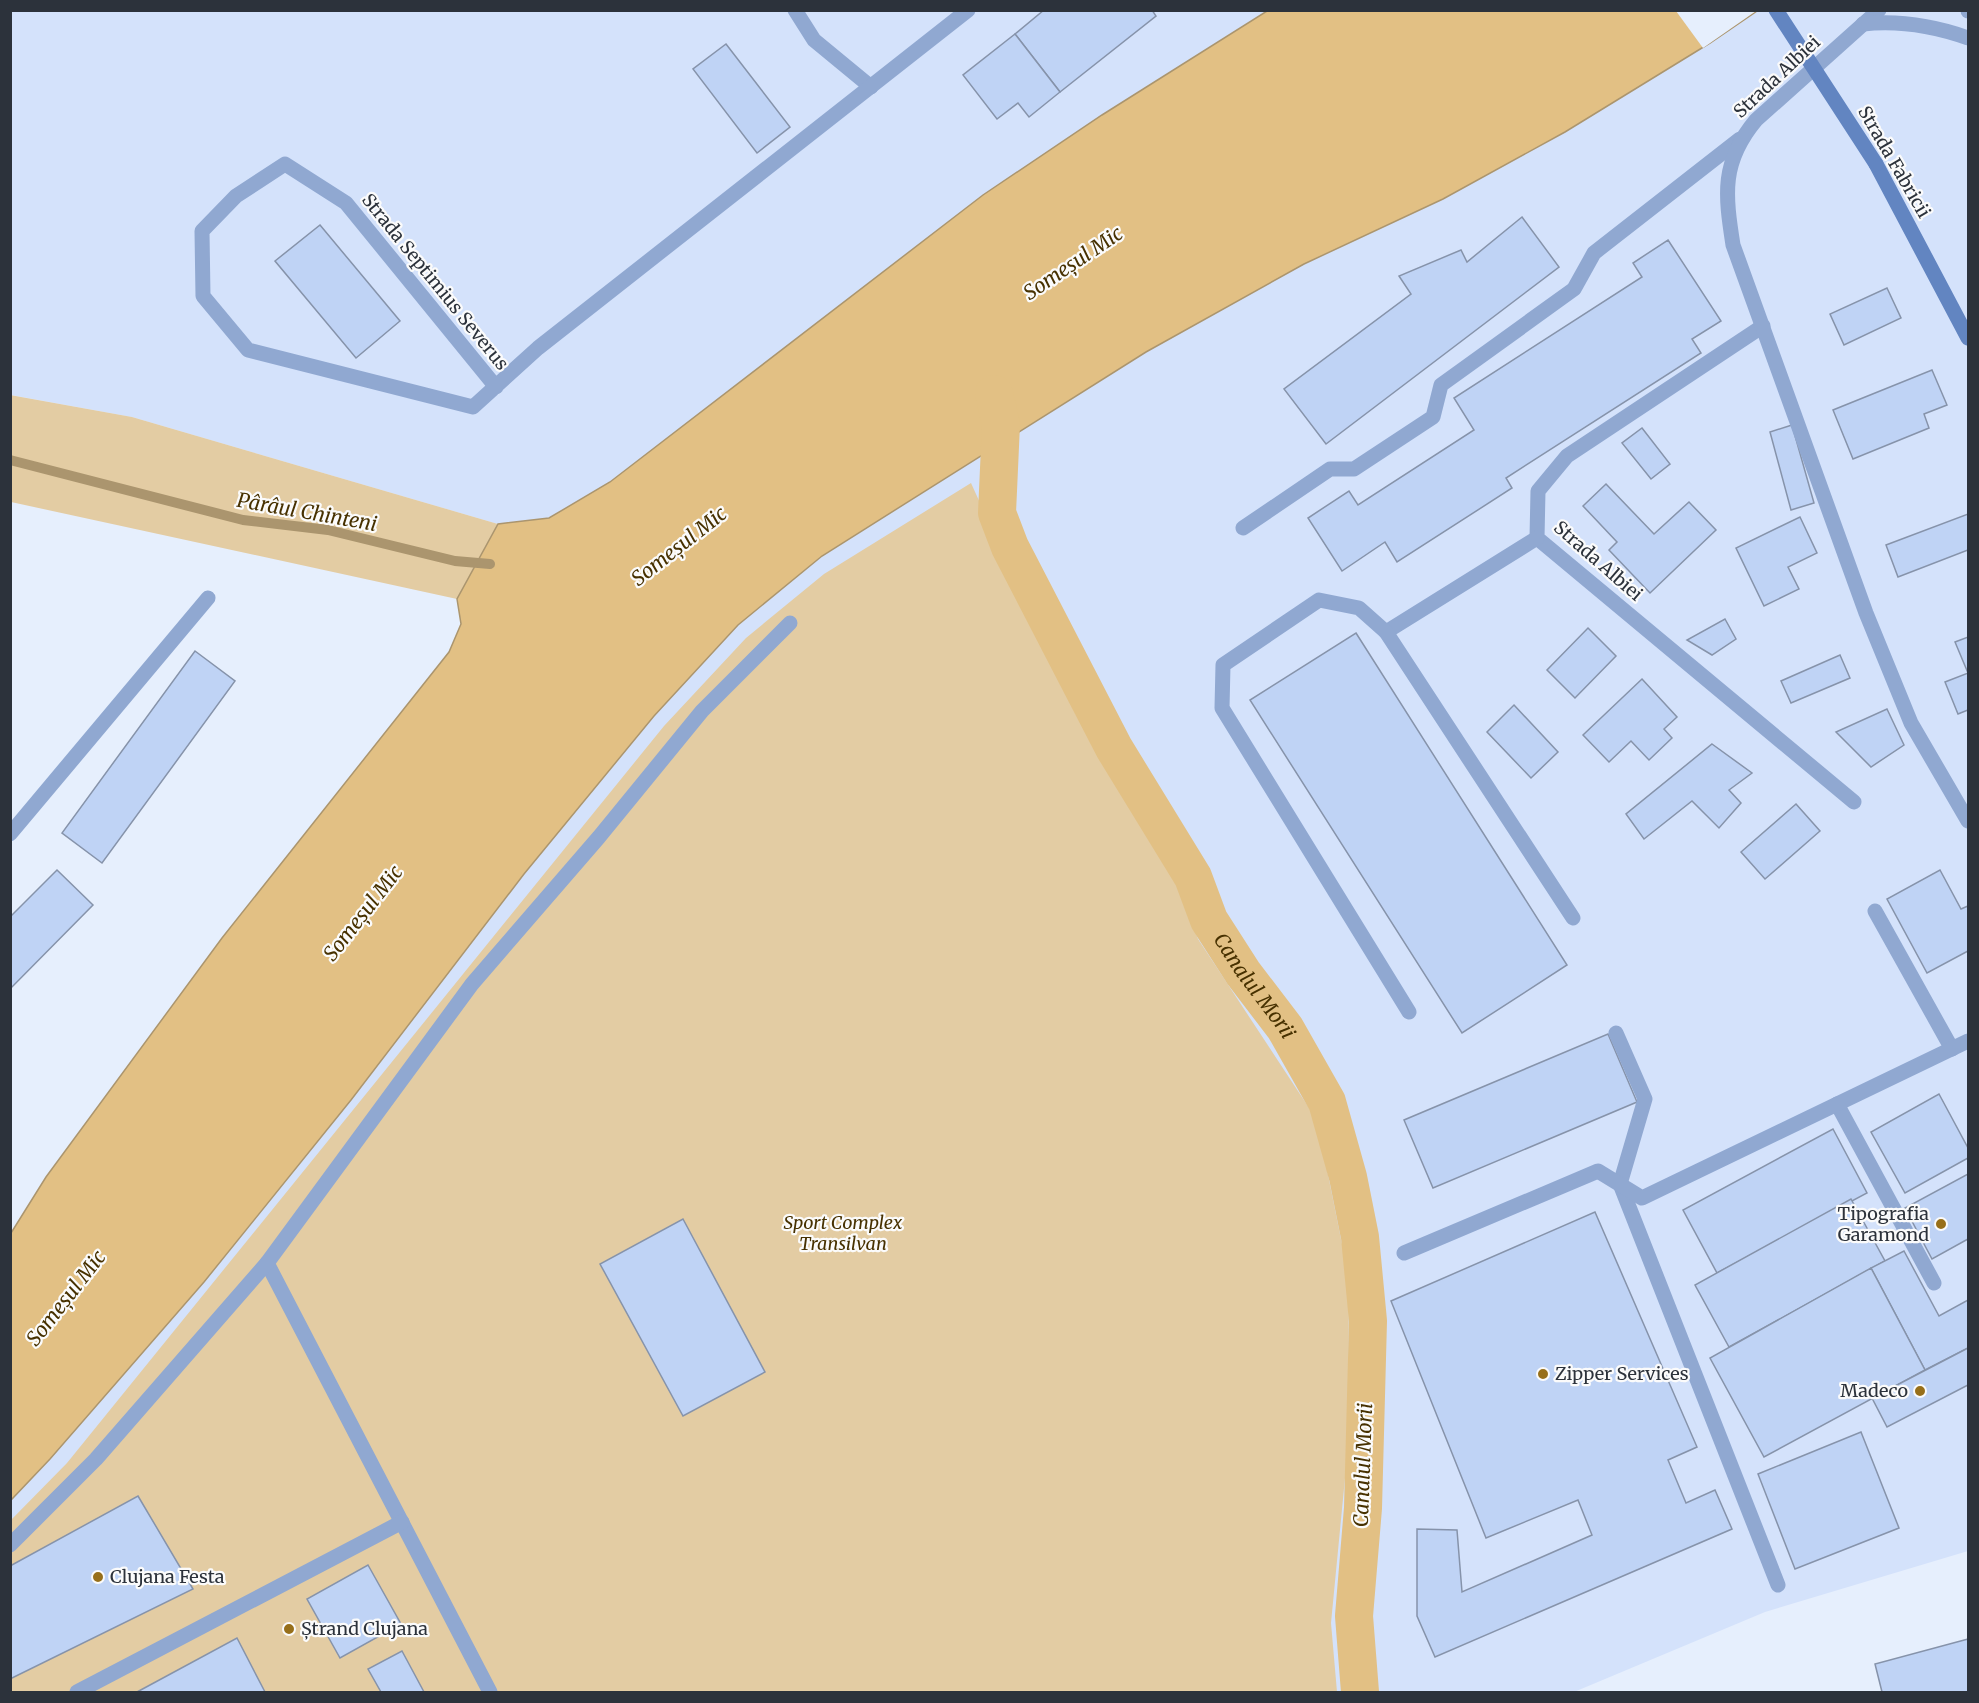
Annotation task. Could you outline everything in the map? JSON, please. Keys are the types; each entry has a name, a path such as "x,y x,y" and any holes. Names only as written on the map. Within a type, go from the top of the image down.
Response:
{"main road":[{"name":"Strada Fabricii","path":"1776,10 1876,164 1968,338"}],"street":[{"path":"795,10 814,40 870,87"},
{"name":"Strada Septimius Severus","path":"496,387 346,203 285,164 236,196 202,231 203,296 248,350 473,408 496,387 538,348 968,10"},
{"name":"Strada Albiei","path":"1879,10 1756,120 1740,139 1730,162 1726,199 1733,245 1866,613 1911,723 1968,821"},
{"path":"1863,24 1892,21 1949,31 1968,38"},
{"path":"1243,528 1330,469 1354,469 1433,417 1441,385 1574,289 1594,253 1740,139"},
{"name":"Strada Albiei","path":"1763,326 1567,456 1539,491 1538,538 1854,802"},
{"path":"1386,632 1538,538"},
{"path":"10,834 208,598"},
{"path":"1409,1012 1222,708 1223,665 1319,600 1359,608 1386,632 1573,918"},
{"path":"10,1545 96,1459 267,1263 472,984 599,837 702,711 790,623"},
{"path":"1875,911 1952,1049"},
{"path":"1616,1033 1645,1099 1620,1184 1778,1585"},
{"path":"1404,1253 1599,1171 1642,1198 1968,1041"},
{"path":"1837,1104 1934,1283"},
{"path":"267,1263 490,1692"},
{"path":"77,1692 402,1522"}],"shaded area":[{"path":"10,11 1267,11 1102,115 983,195 610,482 549,518 498,524 132,417 11,395"},
{"path":"1757,11 1968,11 1968,1551 1765,1612 1574,1692 11,1692 11,1500 50,1459 351,1100 524,874 654,716 738,625 822,556 1146,352 1304,264 1443,199 1565,132 1710,43"}],"green space":[{"path":"10,395 132,417 498,524 457,599 11,502"},
{"name":"Sport Complex Transilvan","path":"971,483 1076,715 1180,889 1198,939 1317,1120 1349,1279 1348,1447 1331,1623 1337,1692 11,1692 11,1520 67,1463 664,726 746,638 824,574"}],"water":[{"name":"Someșul Mic","path":"1267,11 1757,11 1710,43 1565,132 1443,199 1304,264 1146,352 822,556 738,625 654,716 524,874 351,1100 204,1282 50,1459 11,1500 11,1233 46,1177 222,938 449,652 461,624 457,599 498,524 549,518 610,482 983,195 1102,115"}],"pier":[{"path":"1676,11 1756,11 1703,48"}],"building":[{"path":"1044,10 1152,10 1156,16 1060,92 1015,34"},
{"path":"1015,34 1060,92 1029,117 1018,103 997,119 963,75"},
{"path":"726,44 790,127 757,153 693,69"},
{"path":"1522,217 1559,267 1326,444 1284,389 1411,294 1399,276 1461,250 1467,262"},
{"path":"320,225 400,321 356,358 275,261"},
{"path":"1668,240 1721,321 1692,339 1701,353 1506,478 1512,488 1397,562 1385,542 1342,571 1308,518 1349,491 1358,505 1474,430 1454,398 1642,277 1633,263"},
{"path":"1887,288 1901,318 1844,345 1830,314"},
{"path":"1932,370 1947,405 1924,414 1929,428 1853,459 1833,410"},
{"path":"1792,425 1814,503 1791,510 1770,432"},
{"path":"1642,428 1670,464 1651,479 1622,443"},
{"path":"1606,484 1654,534 1689,502 1716,530 1650,593 1609,550 1617,542 1583,506"},
{"path":"1968,514 1968,550 1898,577 1886,545"},
{"path":"1800,517 1817,553 1788,567 1799,589 1764,606 1736,548"},
{"path":"1725,619 1736,639 1712,655 1687,640"},
{"path":"1588,628 1616,656 1575,698 1547,670"},
{"path":"1356,633 1567,965 1462,1033 1250,700"},
{"path":"1968,637 1968,673 1955,642"},
{"path":"195,651 235,681 102,863 62,833"},
{"path":"1840,655 1850,678 1791,703 1781,681"},
{"path":"1968,673 1968,710 1958,714 1945,682"},
{"path":"1642,679 1677,717 1664,729 1672,738 1649,760 1631,741 1609,762 1583,735"},
{"path":"1514,705 1558,752 1531,778 1487,732"},
{"path":"1887,709 1904,745 1871,767 1836,732"},
{"path":"1712,744 1752,773 1729,790 1741,803 1719,828 1692,801 1644,839 1626,814"},
{"path":"1796,804 1820,831 1765,879 1741,852"},
{"path":"57,870 93,905 10,989 10,917"},
{"path":"1940,870 1961,909 1968,906 1968,951 1927,973 1887,899"},
{"path":"1608,1034 1637,1102 1433,1188 1404,1120"},
{"path":"1939,1094 1968,1148 1968,1158 1905,1193 1871,1132"},
{"path":"1833,1129 1867,1193 1717,1273 1683,1210"},
{"name":"Tipografia Garamond","path":"1968,1174 1968,1239 1932,1259 1905,1208"},
{"path":"1851,1199 1885,1261 1729,1347 1695,1285"},
{"name":"Zipper Services","path":"1595,1212 1697,1447 1668,1460 1686,1503 1715,1490 1732,1529 1435,1657 1417,1616 1417,1529 1457,1530 1462,1592 1592,1535 1578,1500 1486,1538 1391,1301"},
{"path":"683,1219 765,1372 683,1416 600,1264"},
{"path":"1904,1251 1939,1316 1968,1300 1968,1348 1925,1370 1871,1268"},
{"path":"1871,1268 1925,1370 1764,1457 1710,1358"},
{"name":"Madeco","path":"1968,1348 1968,1385 1887,1427 1872,1398"},
{"path":"1861,1432 1899,1528 1795,1569 1758,1474"},
{"name":"Clujana Festa","path":"138,1496 193,1589 10,1679 10,1566"},
{"path":"368,1565 401,1624 340,1658 307,1599"},
{"path":"237,1638 265,1692 137,1692"},
{"path":"1968,1639 1968,1692 1882,1692 1875,1664"},
{"path":"402,1651 424,1692 381,1692 368,1669"}],"waterway":[{"name":"Canalul Morii","path":"994,394 1001,424 997,513 1010,547 1114,748 1193,877 1209,920 1243,973 1285,1028 1327,1102 1348,1177 1360,1237 1368,1321 1363,1508 1354,1616 1360,1692"},
{"name":"Pârâul Chinteni","path":"10,460 243,520 328,530 455,561 490,564"}],"place":[{"name":"Tipografia Garamond","path":"1941,1224"},
{"name":"Zipper Services","path":"1543,1374"},
{"name":"Madeco","path":"1920,1391"},
{"name":"Clujana Festa","path":"98,1577"},
{"name":"Ștrand Clujana","path":"289,1629"}]}
